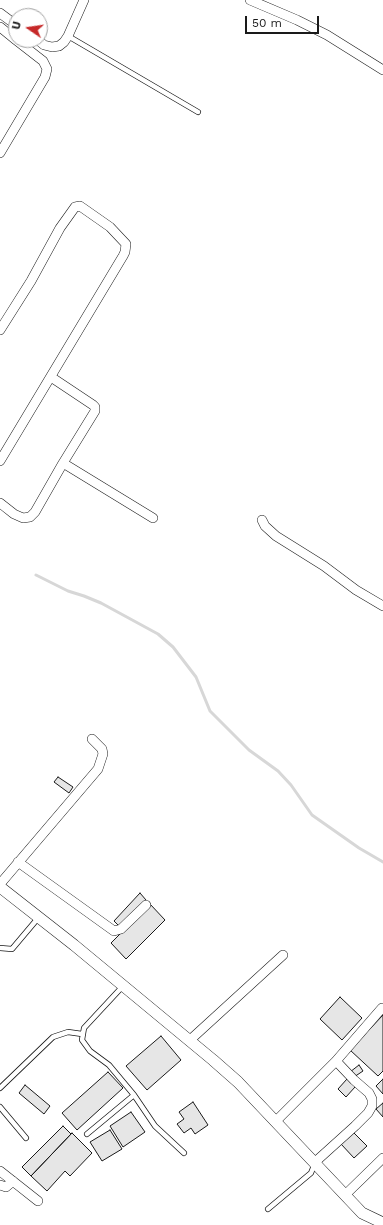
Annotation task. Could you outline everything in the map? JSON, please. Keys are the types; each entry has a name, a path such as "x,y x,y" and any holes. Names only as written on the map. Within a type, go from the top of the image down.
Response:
{"street":[{"path":"48,46 59,46 68,36 84,0"},
{"path":"250,0 297,20 327,35 383,70"},
{"path":"0,27 8,34"},
{"path":"0,154 45,77 47,70 43,61 26,48"},
{"path":"0,330 31,280 60,228 75,206 80,206 110,227 126,244 125,252 0,461"},
{"path":"0,503 19,517 30,517 35,512 95,411 95,407 51,377"},
{"path":"63,463 152,518"},
{"path":"262,520 265,526 276,536 324,566 356,590 383,606"},
{"path":"92,739 102,750 103,754 98,768 18,862 1,889 74,945 190,1040 238,1082 362,1213 383,1224"},
{"path":"18,862 114,931 121,929 146,905"},
{"path":"190,1040 283,955"},
{"path":"275,1122 336,1061 382,1008"},
{"path":"316,1164 355,1126 372,1106 370,1093 344,1071 336,1061"},
{"path":"345,1195 383,1158"},
{"path":"0,1170 38,1201"},
{"path":"0,1184 6,1187 13,1181"}],"lane":[{"path":"68,36 198,112"},
{"path":"0,948 12,949 39,917"},
{"path":"123,986 84,1028 82,1040 90,1051 109,1065 134,1095 155,1126 184,1153"},
{"path":"0,1088 53,1038 68,1032 82,1034"},
{"path":"88,1134 134,1095"},
{"path":"0,1107 26,1138"},
{"path":"268,1209 311,1173 316,1164"}],"building":[{"path":"58,777 73,787 69,793 54,782"},
{"path":"140,893 146,900 120,927 114,921"},
{"path":"150,904 165,920 126,959 111,943"},
{"path":"340,997 362,1018 342,1040 320,1019"},
{"path":"383,1015 383,1071 378,1076 350,1050"},
{"path":"161,1036 181,1060 147,1090 126,1066"},
{"path":"359,1065 363,1071 354,1077 350,1072"},
{"path":"108,1072 123,1088 77,1130 62,1113"},
{"path":"347,1079 355,1087 346,1097 338,1089"},
{"path":"383,1079 383,1094 376,1086"},
{"path":"25,1085 50,1106 44,1114 19,1093"},
{"path":"193,1102 208,1125 195,1134 191,1128 184,1133 177,1124 184,1119 179,1112"},
{"path":"383,1103 383,1117 376,1109"},
{"path":"131,1112 145,1132 123,1147 110,1126"},
{"path":"63,1126 71,1134 31,1176 22,1167"},
{"path":"110,1130 122,1149 102,1161 90,1142"},
{"path":"353,1132 367,1146 354,1158 341,1144"},
{"path":"72,1133 92,1153 70,1176 65,1171 47,1191 31,1176"}],"waterway":[{"path":"36,575 68,591 101,603 158,634 173,647 196,677 210,711 249,750 278,771 291,785 312,815 359,848 383,862"}]}
